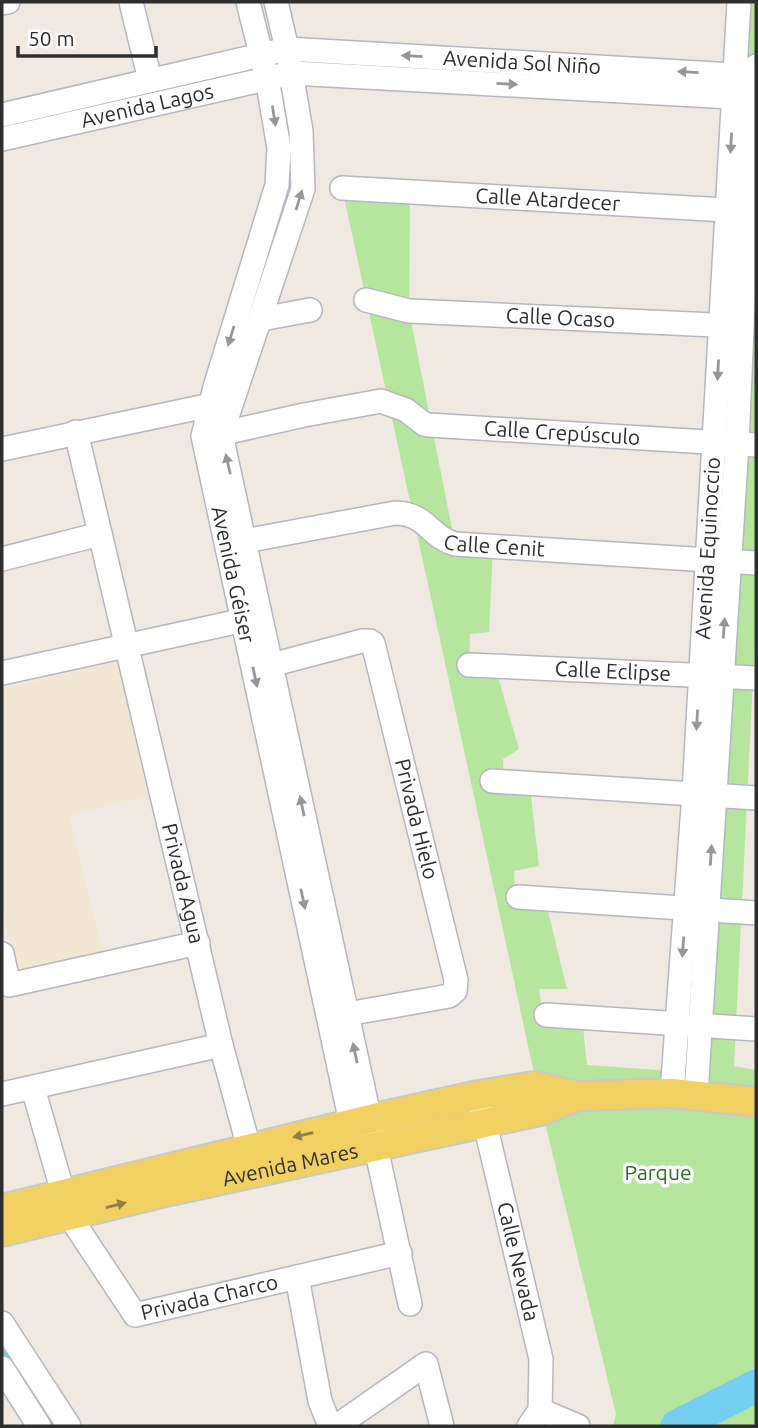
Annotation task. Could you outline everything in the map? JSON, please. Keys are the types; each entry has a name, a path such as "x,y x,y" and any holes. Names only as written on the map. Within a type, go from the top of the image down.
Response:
{"main road":[{"name":"Avenida Mares","path":"2,1232 67,1205 364,1135 479,1095 534,1086 578,1096 684,1094 756,1102"},
{"name":"Avenida Mares","path":"166,1180 249,1148 484,1123 540,1111 578,1096"},
{"name":"Avenida Mares","path":"2,1209 67,1205"}],"street":[{"path":"2,3 8,2"},
{"path":"131,2 150,80"},
{"name":"Avenida Géiser","path":"248,2 267,78 279,148 277,185 221,394 228,414 223,444 245,541 252,619 271,665 305,865 347,1014 364,1135"},
{"name":"Avenida Géiser","path":"276,2 292,72 303,160 303,189 261,319 221,394 203,436 252,619 364,1135"},
{"name":"Avenida Equinoccio","path":"718,560 747,444 739,326 750,84 739,2"},
{"name":"Avenida Lagos","path":"2,115 287,50"},
{"name":"Avenida Sol Niño","path":"287,50 750,84"},
{"name":"Avenida Lagos","path":"2,139 292,72"},
{"name":"Avenida Sol Niño","path":"292,72 750,84"},
{"path":"29,108 35,131"},
{"name":"Calle Atardecer","path":"342,188 744,211"},
{"path":"265,225 289,233"},
{"name":"Calle Ocaso","path":"366,300 409,310 739,326"},
{"path":"261,319 310,310"},
{"name":"Avenida Equinoccio","path":"684,1094 718,560 714,443 739,326"},
{"path":"2,449 221,394"},
{"name":"Calle Crepúsculo","path":"224,433 304,415 388,401 429,425 747,444"},
{"name":"Privada Agua","path":"2,954 9,985 198,943 76,432"},
{"name":"Calle Cenit","path":"245,541 405,513 416,516 446,541 455,544 756,562"},
{"path":"2,559 100,534"},
{"path":"2,673 252,619"},
{"name":"Privada Hielo","path":"271,665 362,641 373,643 456,980 455,990 449,996 347,1014"},
{"name":"Calle Eclipse","path":"469,666 756,678"},
{"path":"492,781 756,798"},
{"path":"518,897 756,913"},
{"path":"198,943 221,1045 249,1148"},
{"path":"546,1015 756,1029"},
{"path":"2,1094 221,1045"},
{"path":"33,1088 67,1205"},
{"name":"Calle Nevada","path":"479,1095 541,1359 534,1418"},
{"path":"364,1135 400,1253 410,1304"},
{"name":"Privada Charco","path":"67,1205 135,1315 400,1253"},
{"path":"297,1277 320,1401 330,1426"},
{"path":"2,1323 69,1426"},
{"path":"337,1426 426,1364 442,1426"},
{"path":"2,1368 39,1426"},
{"path":"534,1418 578,1426"}],"shaded area":[{"path":"118,661 151,794 69,815 102,951 18,972 2,908 2,690"}],"green space":[{"name":"Parque","path":"740,2 756,2 756,617 734,1066 756,1070 756,1426 613,1426 616,1414 544,1119 342,188 410,192 409,311 455,544 493,547 489,632 470,634 469,665 495,666 519,749 503,759 504,781 530,788 539,866 514,871 515,890 545,899 567,989 539,989 542,1013 582,1017 587,1065 673,1071 733,97 292,73 2,140 2,114 294,50 734,81"}],"waterway":[{"path":"2,1345 55,1426"},
{"path":"677,1426 756,1386"}]}
